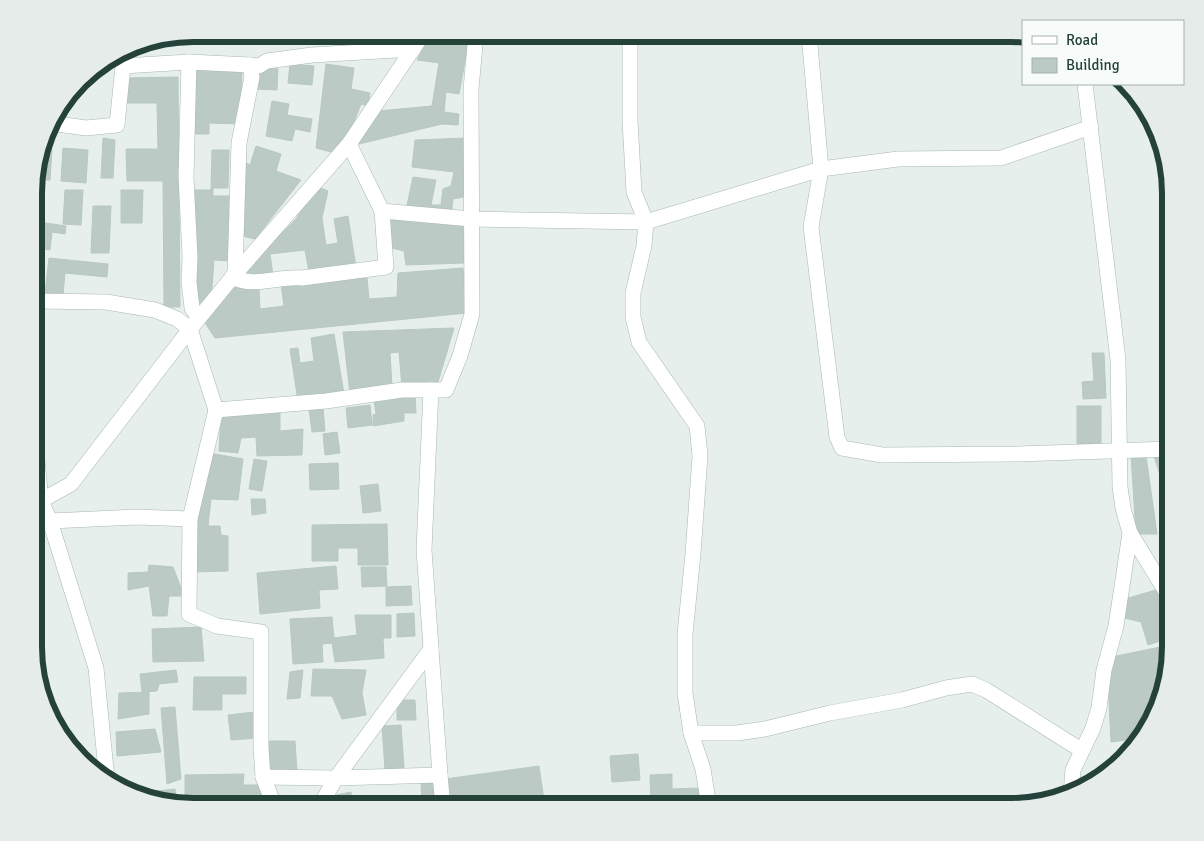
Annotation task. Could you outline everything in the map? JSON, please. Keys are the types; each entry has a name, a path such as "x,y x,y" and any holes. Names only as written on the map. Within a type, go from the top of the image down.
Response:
{"street":[{"path":"43,500 71,484 234,275 349,144 417,42"},
{"path":"216,410 326,401 402,390 446,390 460,356 472,314 471,89 475,42"},
{"path":"630,43 630,121 634,192 646,222 644,246 633,293 633,317 639,342 697,426 700,456 693,554 684,634 685,693 691,734 702,769 707,798"},
{"path":"809,43 821,169 812,227 836,437 842,448 882,455 1120,452 1161,450"},
{"path":"123,60 259,66 266,61 312,55 413,49"},
{"path":"60,124 86,128 117,125 122,61"},
{"path":"189,62 186,177 190,258 189,282 194,324 216,410 190,519 189,614 217,626 261,632 261,747 263,776 272,798"},
{"path":"234,275 239,143 252,77 250,65"},
{"path":"1085,85 1118,360 1120,487 1130,533 1161,583"},
{"path":"382,211 471,219 646,222 821,169 898,159 1000,158 1091,127"},
{"path":"234,275 248,282 289,277 302,278 386,267 382,211 349,144"},
{"path":"42,301 106,302 155,310 194,324"},
{"path":"431,390 424,550 443,798"},
{"path":"43,510 50,521 96,668 106,770"},
{"path":"50,521 130,517 190,519"},
{"path":"1072,785 1073,770 1093,728 1099,708 1104,670 1116,626 1130,533"},
{"path":"324,798 336,778 431,649"},
{"path":"691,734 737,734 972,684 986,690 1081,750"},
{"path":"263,776 336,778 440,775"}],"building":[{"path":"427,42 468,42 459,94 446,92 444,112 459,114 458,125 442,124 359,144 357,136 378,111 432,106 439,63 417,60"},
{"path":"290,64 314,66 312,85 288,83"},
{"path":"326,64 354,68 351,89 370,93 368,106 361,104 350,132 331,152 316,148"},
{"path":"256,68 278,69 277,90 256,89"},
{"path":"193,70 242,71 241,124 209,123 209,134 192,134"},
{"path":"178,77 180,307 164,307 163,181 127,181 126,149 158,149 157,103 124,103 124,78"},
{"path":"272,101 289,104 287,115 312,119 310,132 295,129 292,141 266,136"},
{"path":"103,138 115,140 113,178 101,178"},
{"path":"467,138 463,197 453,199 451,216 406,210 413,177 436,180 431,205 441,205 443,189 451,186 454,172 412,167 415,140"},
{"path":"256,146 281,154 276,171 301,180 255,239 242,236 244,162 250,165"},
{"path":"63,148 88,150 86,183 61,181"},
{"path":"50,149 52,149 50,180 43,180"},
{"path":"212,150 229,150 228,188 213,188 213,196 233,196 231,261 214,260 211,302 193,303 195,190 211,190"},
{"path":"316,186 328,191 322,218 326,245 338,243 334,219 348,216 356,267 309,272 305,250 270,254 273,275 238,277 296,219"},
{"path":"65,190 83,190 81,225 63,224"},
{"path":"121,190 143,190 142,223 121,223"},
{"path":"93,206 111,206 109,253 91,253"},
{"path":"389,218 463,221 464,263 406,265 404,251 392,248"},
{"path":"42,222 66,226 65,234 52,232 50,250 42,249"},
{"path":"49,258 108,264 107,277 65,273 63,295 45,293"},
{"path":"463,268 467,313 215,338 203,320 229,286 259,288 260,309 284,306 281,284 367,278 369,299 397,297 398,273"},
{"path":"454,328 438,382 402,387 399,352 390,353 392,386 350,394 343,332"},
{"path":"334,334 344,394 298,401 290,349 298,348 300,363 314,361 311,338"},
{"path":"1092,353 1104,353 1106,398 1083,399 1082,382 1094,381"},
{"path":"415,393 416,413 404,413 404,421 373,426 373,415 376,414 374,400"},
{"path":"370,405 372,425 348,428 346,408"},
{"path":"1077,406 1101,406 1101,448 1077,448"},
{"path":"323,408 325,431 312,432 309,409"},
{"path":"280,413 280,431 303,429 302,455 257,456 256,437 241,438 238,453 219,451 221,414"},
{"path":"337,432 340,453 325,455 323,434"},
{"path":"209,453 243,459 238,500 211,499 208,526 220,526 221,535 228,536 228,571 193,572 193,519"},
{"path":"1131,455 1146,456 1157,534 1136,534"},
{"path":"1154,456 1161,456 1161,478"},
{"path":"254,459 267,461 262,491 249,489"},
{"path":"338,463 339,489 310,490 309,464"},
{"path":"378,484 381,511 363,513 360,486"},
{"path":"251,499 265,499 266,513 252,515"},
{"path":"387,524 388,565 358,565 358,548 338,548 338,561 312,561 312,525"},
{"path":"149,565 173,567 184,596 169,596 167,616 153,616 149,586 128,590 128,573 148,572"},
{"path":"336,566 338,589 319,590 320,608 260,614 257,573"},
{"path":"361,567 386,567 387,586 362,587"},
{"path":"411,586 412,605 386,606 386,587"},
{"path":"1159,589 1161,641 1148,645 1141,622 1125,618 1125,599"},
{"path":"414,613 415,636 397,637 397,614"},
{"path":"355,615 391,615 391,638 383,638 384,658 335,662 332,643 322,644 323,662 293,664 290,619 332,617 334,638 357,635"},
{"path":"201,627 204,661 153,662 152,629"},
{"path":"1161,647 1159,677 1153,696 1146,714 1130,740 1111,742 1107,658"},
{"path":"313,669 366,670 362,693 366,715 342,719 332,696 311,696"},
{"path":"176,670 178,682 159,684 157,691 142,692 140,674"},
{"path":"303,670 300,698 287,699 290,672"},
{"path":"194,677 246,677 246,694 222,694 222,710 193,710"},
{"path":"149,692 149,714 118,719 119,693"},
{"path":"397,700 415,700 416,720 397,720"},
{"path":"175,707 181,779 167,784 161,708"},
{"path":"255,712 257,738 231,740 228,715"},
{"path":"401,725 404,768 385,770 382,726"},
{"path":"155,729 161,752 117,756 116,732"},
{"path":"266,741 295,741 297,771 266,772"},
{"path":"638,754 640,780 612,782 610,756"},
{"path":"539,766 544,798 447,798 445,779"},
{"path":"244,774 243,785 265,785 265,798 185,798 185,775"},
{"path":"672,774 672,789 700,788 700,798 651,798 650,775"},
{"path":"421,782 433,782 435,798 422,798"},
{"path":"175,789 176,797 164,796 151,792"},
{"path":"351,792 351,798 327,797"}]}
